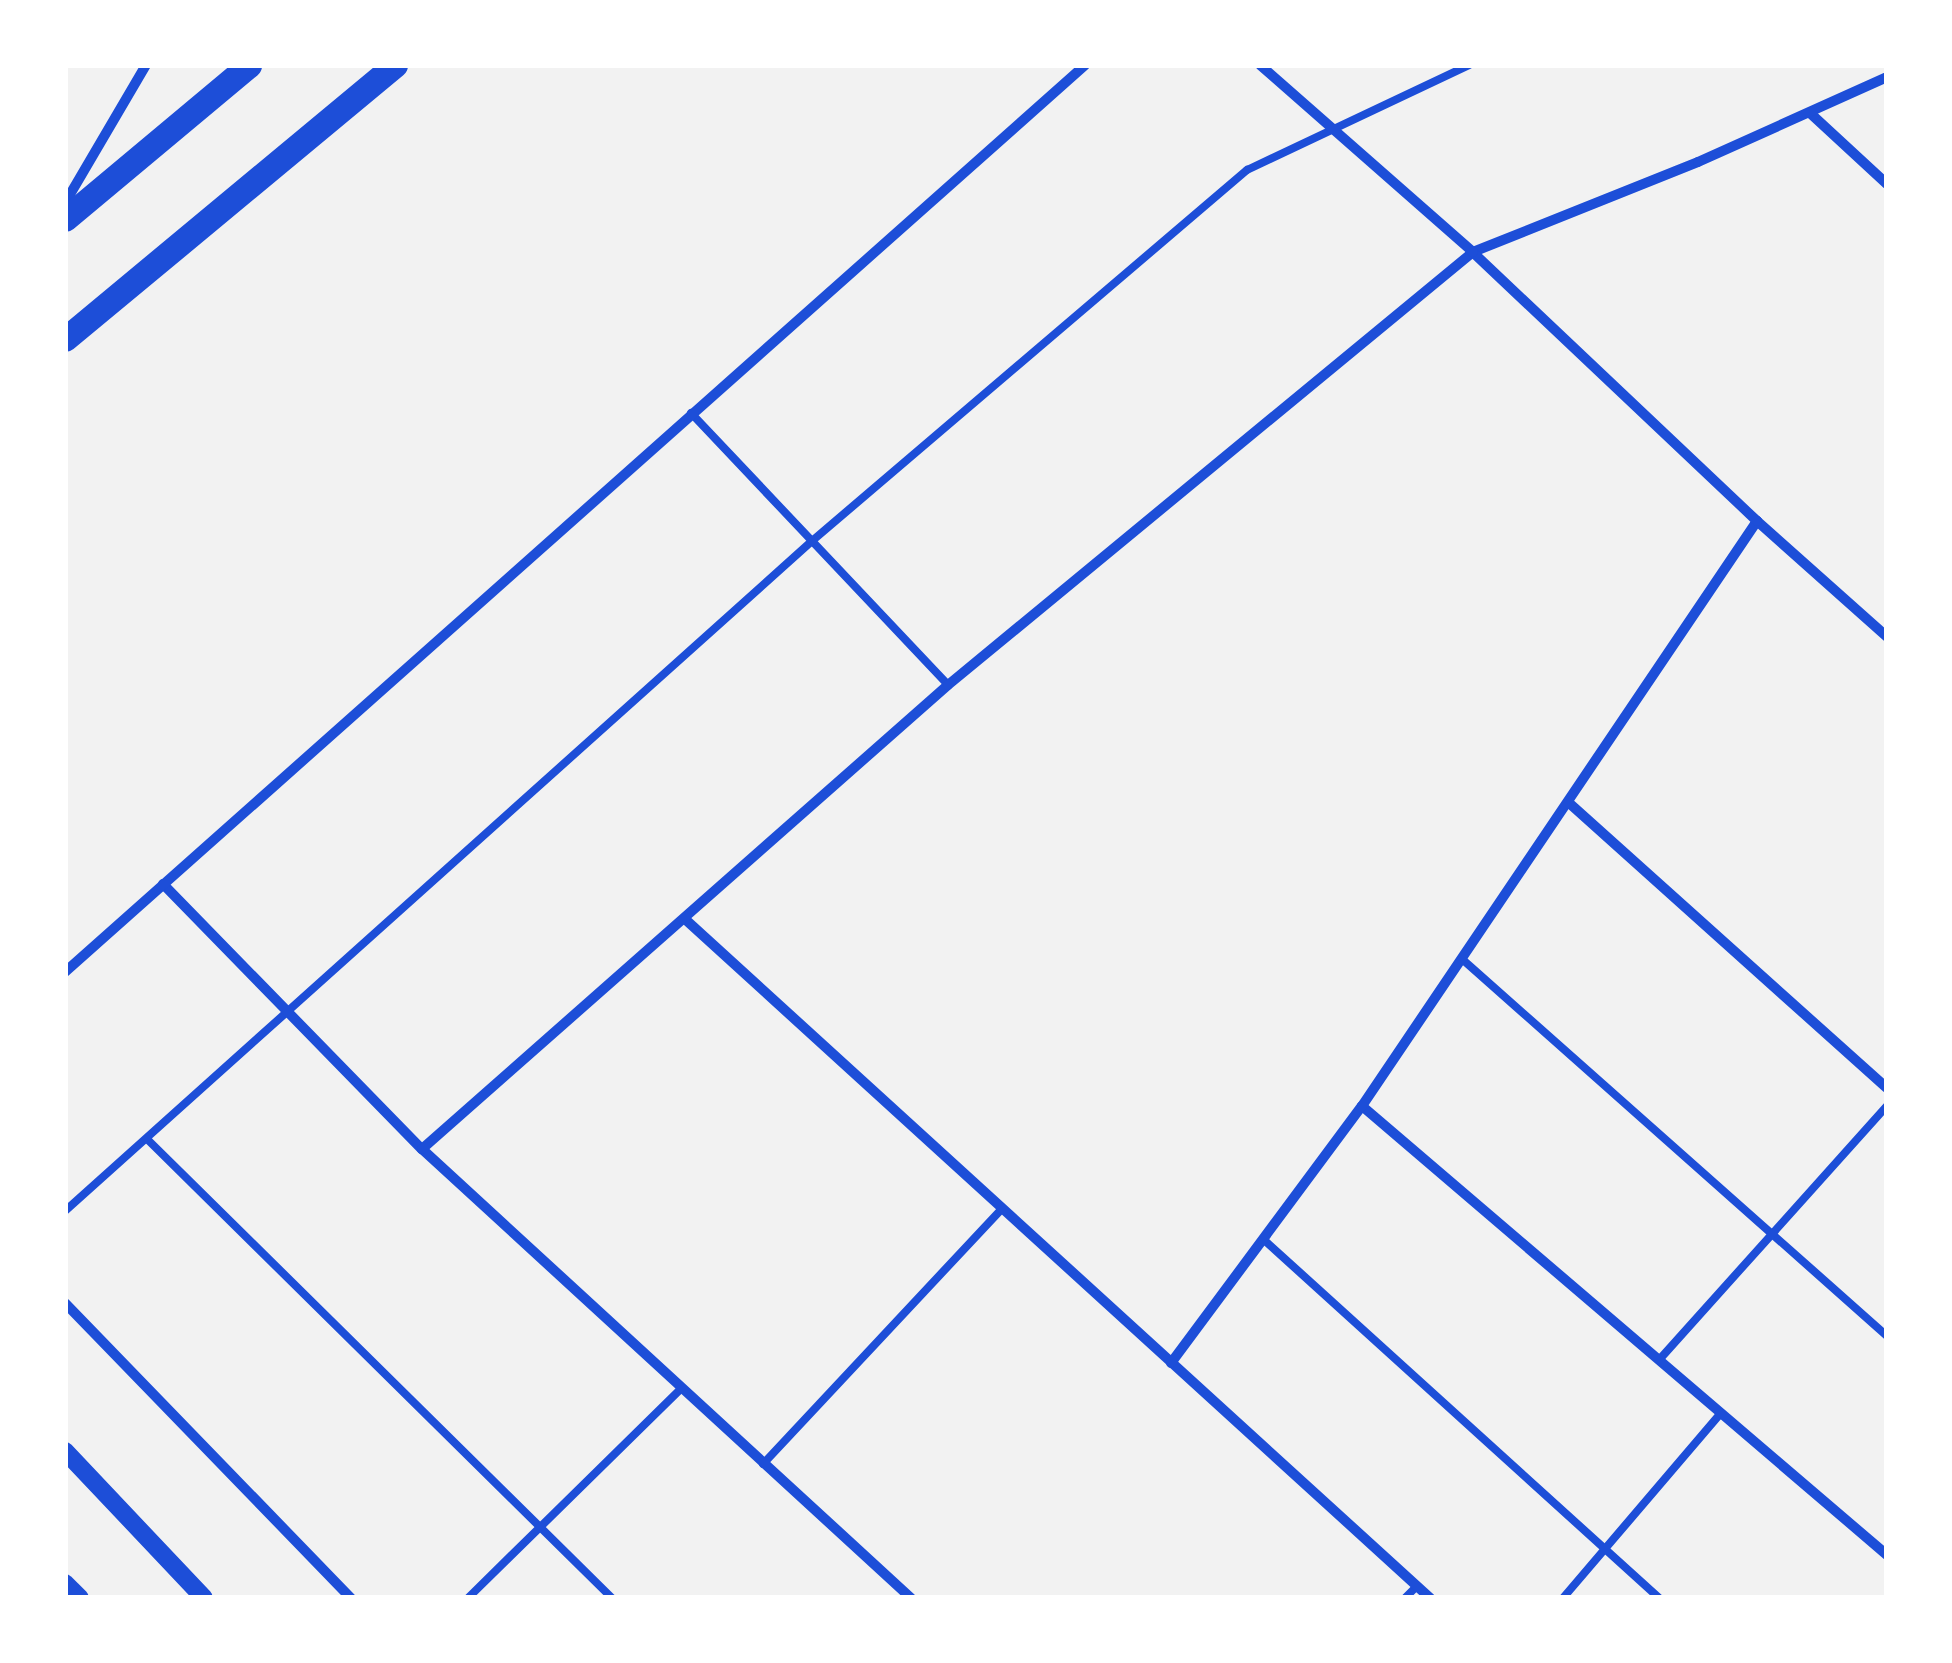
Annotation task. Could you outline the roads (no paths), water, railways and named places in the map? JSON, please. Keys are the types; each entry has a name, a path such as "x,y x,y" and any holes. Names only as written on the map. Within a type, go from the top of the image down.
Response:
{"main road":[{"path":"65,219 249,65"},
{"path":"65,340 395,65"}],"street":[{"path":"65,203 146,65"},
{"path":"65,972 1085,65"},
{"path":"1260,65 1473,252 1756,521 1887,636"},
{"path":"422,1149 948,685 1473,252 1810,114 1887,77"},
{"path":"1810,114 1887,184"},
{"path":"1171,1363 1362,1106 1756,521"},
{"path":"1568,802 1887,1088"},
{"path":"163,884 422,1149 911,1598"},
{"path":"686,920 1430,1598"},
{"path":"1362,1106 1887,1555"},
{"path":"65,1303 351,1598"},
{"path":"65,1451 204,1598"},
{"path":"65,1583 80,1598"}],"lane":[{"path":"65,1211 812,541 1247,170 1331,127 1470,65"},
{"path":"691,413 948,685"},
{"path":"1462,959 1887,1336"},
{"path":"1659,1360 1887,1106"},
{"path":"147,1139 612,1598"},
{"path":"763,1464 1002,1208"},
{"path":"1263,1239 1659,1598"},
{"path":"468,1598 682,1388"},
{"path":"1563,1598 1721,1413"},
{"path":"1405,1598 1417,1586"}]}
